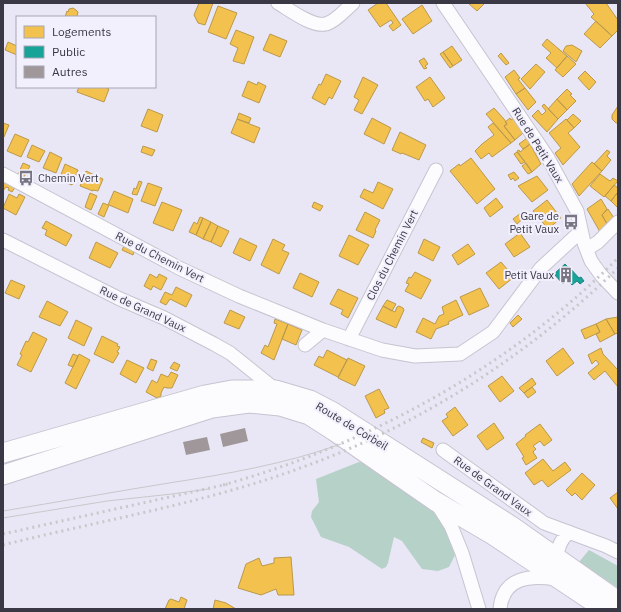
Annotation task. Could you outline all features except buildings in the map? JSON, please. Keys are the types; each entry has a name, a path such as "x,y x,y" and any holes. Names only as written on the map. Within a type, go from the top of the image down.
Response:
{"main road":[{"name":"Route de Corbeil","path":"3,453 205,395 232,390 276,390 310,400 333,412 435,501 493,535 604,609"},
{"name":"Route de Corbeil","path":"3,475 212,408 249,403 280,406 309,415 378,451 513,527 618,601"}],"street":[{"path":"278,3 304,19 315,23 325,24 335,19 353,3"},
{"name":"Rue de Petit Vaux","path":"443,3 548,158 577,211 581,231 594,266 618,293"},
{"name":"Clos du Chemin Vert","path":"349,339 436,170"},
{"name":"Rue du Chemin Vert","path":"3,174 179,268 239,296 349,339 382,350 416,356 460,354 492,332 541,268 581,231"},
{"path":"587,249 598,242 618,222"},
{"name":"Rue de Grand Vaux","path":"3,240 120,299 164,318 220,347 230,353 276,390"},
{"path":"305,345 323,330"},
{"name":"Rue de Grand Vaux","path":"443,450 544,522 618,552"},
{"path":"435,501 451,526 460,546 479,609"},
{"name":"Rue de Grand Vaux","path":"513,527 522,524 544,522"},
{"path":"556,557 557,547 569,532"},
{"path":"500,609 500,603 506,589 520,579 539,577 559,580"}],"green space":[{"path":"359,462 372,464 430,506 447,532 455,555 449,567 438,571 422,569 402,541 394,537 388,563 386,567 382,569 349,547 321,537 311,517 312,511 319,502 316,479"},
{"path":"589,550 618,566 618,588 579,562"}],"tram line":[{"path":"3,511 234,472 277,463 341,444"},
{"path":"3,518 107,501 208,489"}],"railway":[{"path":"223,485 278,468 332,448 384,424 435,397 484,367 531,334 576,297 618,258"},
{"path":"3,545 229,491 266,480 346,450 431,409 510,358 548,330 584,300 618,268"},
{"path":"3,534 228,484"}],"place":[{"name":"Chemin Vert","path":"26,178"},
{"name":"Gare de Petit Vaux","path":"571,222"},
{"name":"Petit Vaux","path":"566,275"}]}
